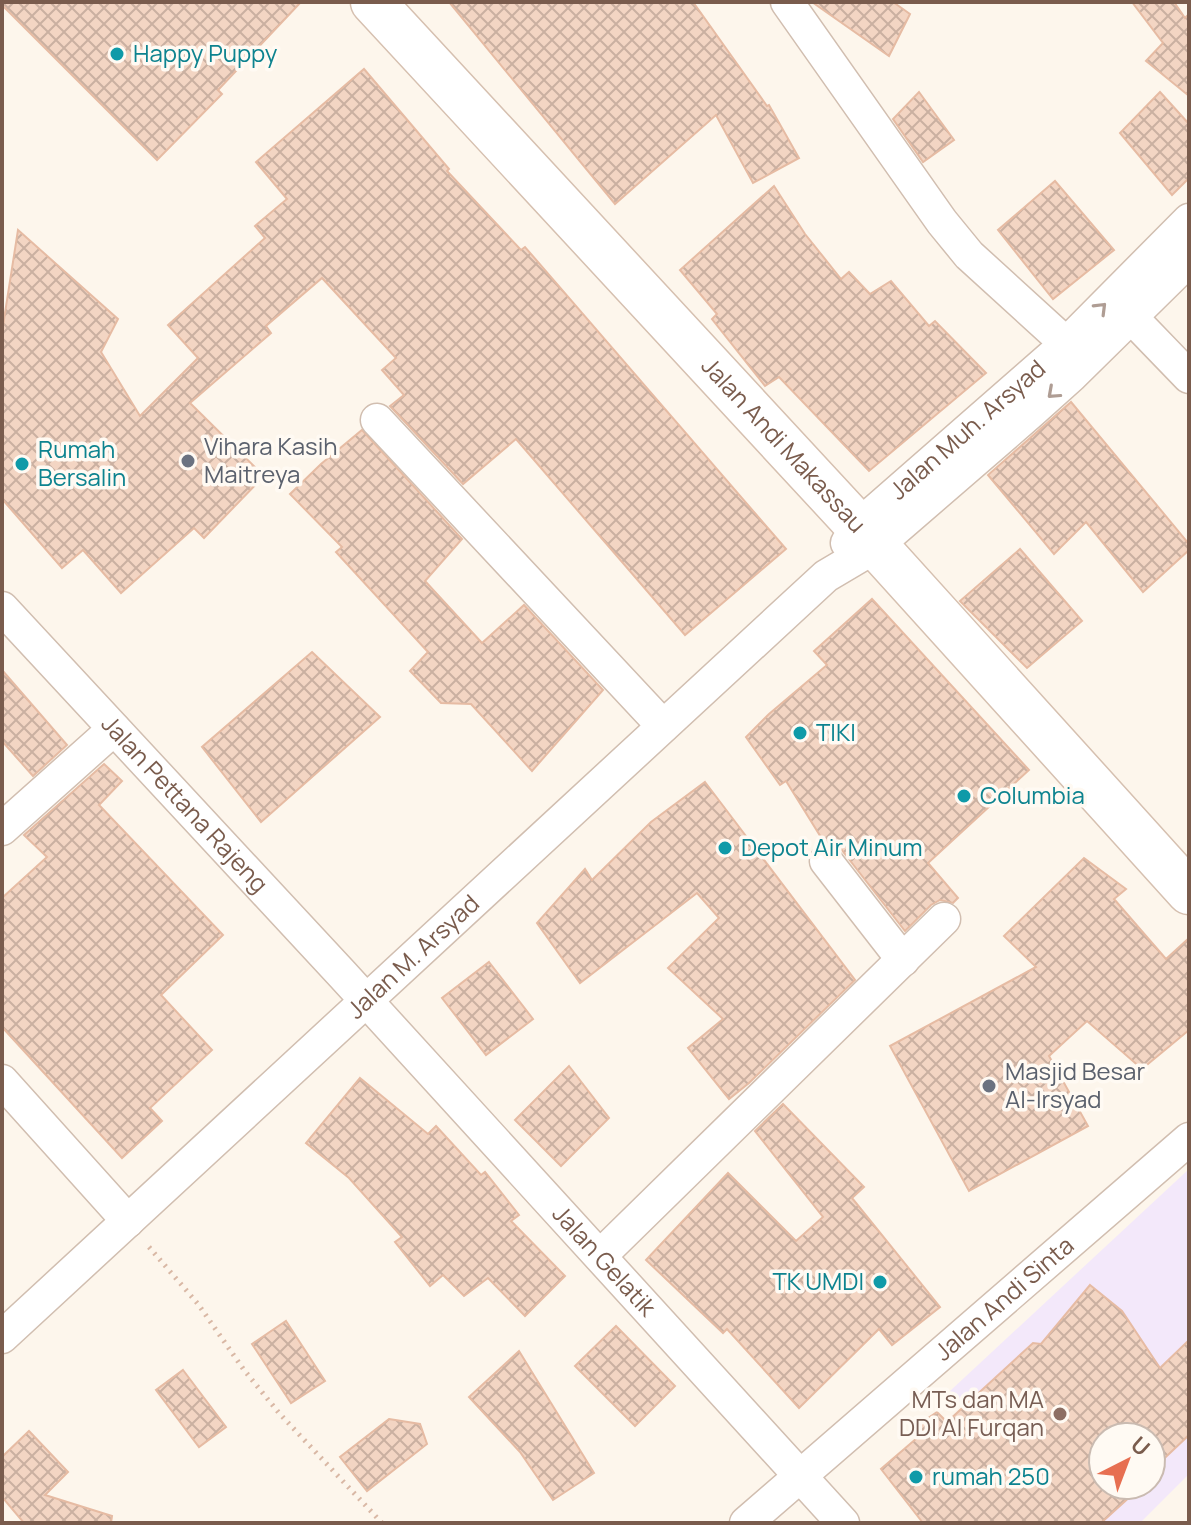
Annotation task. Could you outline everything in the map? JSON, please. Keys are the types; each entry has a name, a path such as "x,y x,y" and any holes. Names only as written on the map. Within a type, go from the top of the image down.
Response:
{"street":[{"name":"Jalan Andi Makassau","path":"373,2 866,536 1189,892"},
{"path":"787,2 942,222 969,255 1076,353"},
{"name":"Jalan Muh. Arsyad","path":"826,576 866,536 1076,353 1189,220"},
{"name":"Jalan Muh. Arsyad","path":"1076,353 1132,318 1189,260"},
{"path":"1132,318 1189,377"},
{"path":"377,420 663,726"},
{"name":"Jalan M. Arsyad","path":"4,1330 128,1221 826,576"},
{"name":"Jalan Pettana Rajeng","path":"2,608 365,1000"},
{"path":"2,829 114,729"},
{"path":"826,861 903,960"},
{"path":"600,1256 944,919"},
{"name":"Jalan Gelatik","path":"365,1000 843,1523"},
{"path":"2,1081 128,1221"},
{"name":"Jalan Andi Sinta","path":"746,1523 1189,1139"}],"path":[{"path":"128,1221 198,1304 244,1370 279,1413 382,1523"}],"shaded area":[{"path":"1189,1169 1189,1474 1167,1496 1167,1421 1087,1421 1087,1501 1162,1501 1140,1523 1066,1523 950,1391"}],"building":[{"name":"Happy Puppy","path":"2,2 301,2 218,90 222,94 157,160"},
{"path":"449,2 693,2 769,105 799,158 753,183 716,115 615,204"},
{"path":"812,2 893,2 910,14 889,56"},
{"path":"1132,2 1174,2 1185,18 1189,14 1189,96 1146,61 1163,43"},
{"path":"364,69 449,169 447,171 521,250 525,247 786,549 685,635 516,439 463,484 390,406 404,395 382,370 396,358 322,278 266,326 271,333 190,403 264,476 204,538 194,528 121,593 83,550 62,568 2,499 2,332 18,230 118,319 101,352 140,416 198,358 168,325 265,238 255,226 287,199 256,162"},
{"path":"919,92 954,140 923,162 893,119"},
{"path":"1160,92 1189,124 1189,178 1172,195 1120,133"},
{"path":"1055,181 1114,250 1053,299 998,230"},
{"path":"774,186 805,234 841,279 849,272 870,294 891,281 929,326 935,321 986,373 869,471 779,377 765,386 712,319 717,314 680,270"},
{"path":"1071,402 1189,544 1189,550 1143,592 1086,522 1054,554 988,475"},
{"path":"362,430 462,539 425,581 482,643 524,605 603,690 532,771 471,704 441,703 410,671 428,652 336,552 342,547 290,494"},
{"path":"1020,549 1082,621 1027,668 960,601"},
{"path":"872,599 1029,770 928,863 958,898 953,903 940,900 931,905 905,931 841,849 824,842 786,781 780,785 746,737 827,665 814,651"},
{"path":"312,652 380,717 261,822 202,747"},
{"path":"2,670 67,745 33,776 2,741"},
{"path":"104,764 122,781 99,805 223,935 161,995 212,1050 150,1108 162,1121 122,1158 2,1027 2,898 47,857 24,835"},
{"path":"705,782 855,980 729,1099 688,1048 723,1019 668,968 719,918 697,893 580,983 537,923 585,869 592,880 651,822"},
{"path":"1084,858 1126,889 1114,899 1166,959 1189,938 1189,1030 1142,1069 1087,1021 1049,1056 1088,1126 969,1191 890,1046 1036,967 1004,936"},
{"path":"489,962 533,1019 486,1055 442,998"},
{"path":"569,1066 609,1118 561,1166 515,1120"},
{"path":"360,1078 428,1134 436,1126 481,1175 485,1172 519,1215 511,1221 565,1276 525,1316 488,1278 464,1296 443,1275 430,1286 395,1242 402,1237 349,1178 306,1143"},
{"path":"783,1104 864,1187 852,1198 940,1307 892,1345 879,1329 799,1408 727,1329 723,1333 646,1260 728,1173 796,1241 823,1217 755,1131"},
{"path":"1090,1285 1122,1311 1160,1368 1189,1340 1189,1435 1167,1456 1167,1421 1087,1421 1087,1501 1125,1501 1101,1523 923,1523 881,1469 917,1438 909,1431 937,1412 947,1422 1033,1343 1041,1344"},
{"path":"286,1321 325,1381 291,1403 252,1344"},
{"path":"616,1326 675,1386 635,1426 575,1366"},
{"path":"519,1351 594,1473 553,1500 520,1452 469,1397"},
{"path":"183,1370 226,1427 199,1447 156,1390"},
{"path":"389,1419 420,1424 427,1444 367,1491 340,1457"},
{"path":"29,1431 68,1472 45,1495 112,1516 111,1523 24,1523 2,1497 2,1457"}],"place":[{"name":"Happy Puppy","path":"117,54"},
{"name":"Vihara Kasih Maitreya","path":"188,461"},
{"name":"Rumah Bersalin","path":"22,464"},
{"name":"TIKI","path":"800,733"},
{"name":"Columbia","path":"964,796"},
{"name":"Depot Air Minum","path":"725,848"},
{"name":"Masjid Besar Al-Irsyad","path":"989,1086"},
{"name":"TK UMDI","path":"880,1282"},
{"name":"MTs dan MA DDI Al Furqan","path":"1060,1414"},
{"name":"rumah 250","path":"916,1477"}]}
